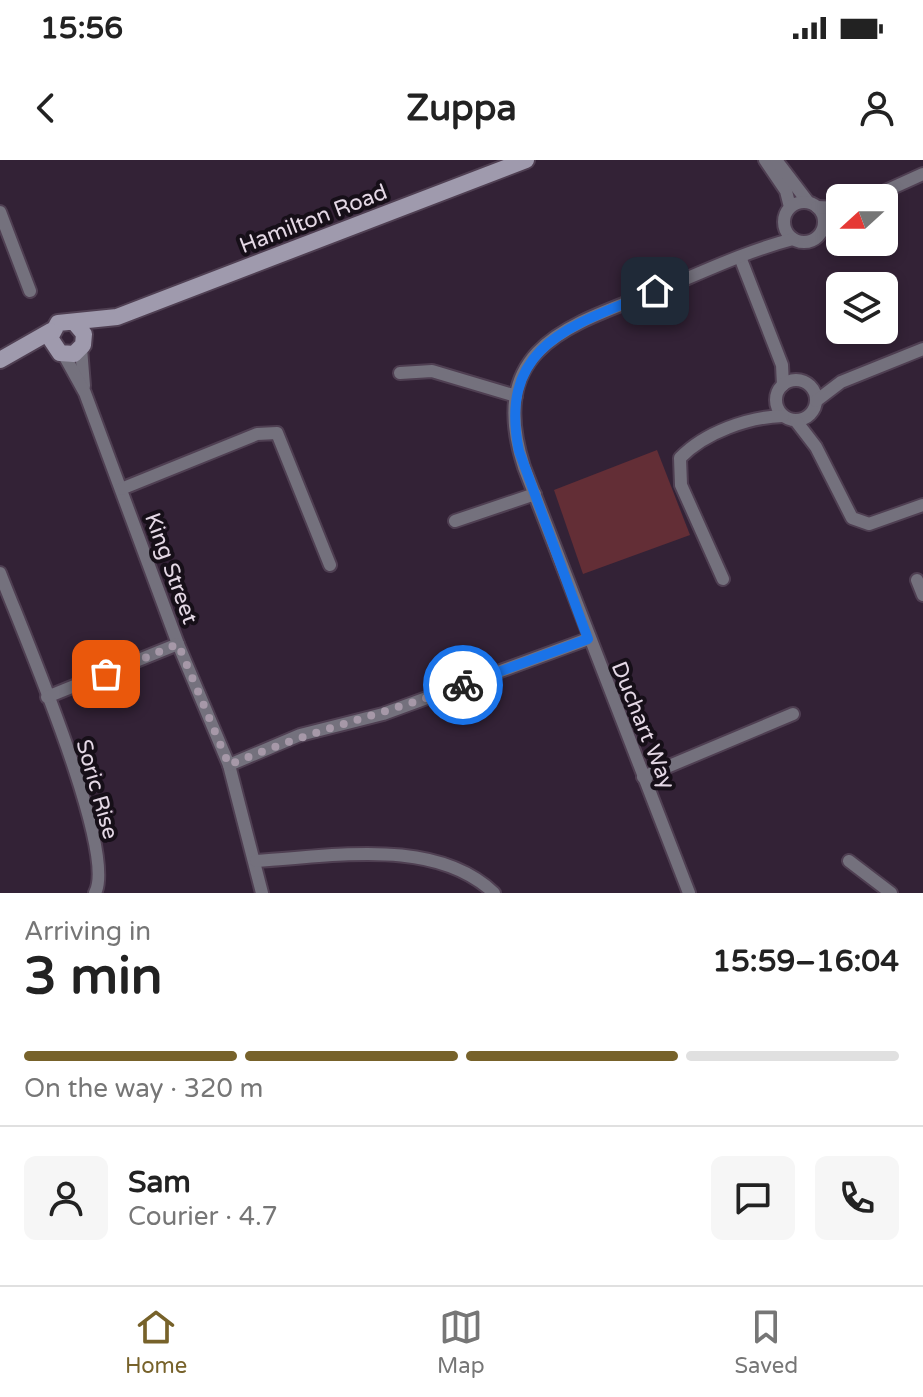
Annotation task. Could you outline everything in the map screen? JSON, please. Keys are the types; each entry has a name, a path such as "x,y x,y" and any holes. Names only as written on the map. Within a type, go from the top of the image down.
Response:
{"main road":[{"name":"Hamilton Road","path":"74,322 117,317 526,160"},
{"name":"Hamilton Road","path":"82,346 117,317"},
{"path":"63,321 74,322 82,329 82,346 60,353 6,358 63,321"},
{"path":"51,331 50,342 60,353"}],"street":[{"path":"765,160 786,191 790,207 783,223 793,239 812,241 826,223"},
{"path":"776,160 812,205 823,226"},
{"path":"898,185 923,174"},
{"path":"790,207 812,205 826,208"},
{"path":"0,212 30,291"},
{"name":"Duchart Way","path":"759,248 783,223"},
{"name":"Duchart Way","path":"689,893 588,639 535,494 516,436 516,396 528,366 557,333 759,248 793,239"},
{"path":"723,579 681,485 678,466 686,452 756,417 783,385 782,365 740,257"},
{"name":"King Street","path":"82,346 85,393"},
{"path":"783,385 841,382 923,349"},
{"name":"King Street","path":"60,353 85,393 178,644 229,765 262,893"},
{"path":"782,365 804,382 814,408 816,447"},
{"path":"400,373 432,371 516,396"},
{"path":"796,421 841,382"},
{"path":"775,398 783,416"},
{"path":"756,417 783,416 796,421 816,447 852,518 869,524 923,505"},
{"path":"121,489 257,434 277,433 330,565"},
{"path":"455,521 535,494"},
{"name":"Soric Rise","path":"0,573 81,786 100,874 95,893"},
{"path":"917,580 923,595"},
{"path":"229,765 300,735 383,714 588,639"},
{"path":"47,697 178,644"},
{"path":"643,777 793,714"},
{"path":"256,861 378,855 416,859 470,875 494,893"},
{"path":"849,861 891,893"}],"shaded area":[{"path":"657,450 690,535 583,574 554,490"}],"way so far":[{"path":"106,674 178,644 229,765 300,735 383,714 463,685"}],"route":[{"path":"463,685 588,639 519,451 514,420 516,396 521,379 535,354 557,333 655,291"}]}
